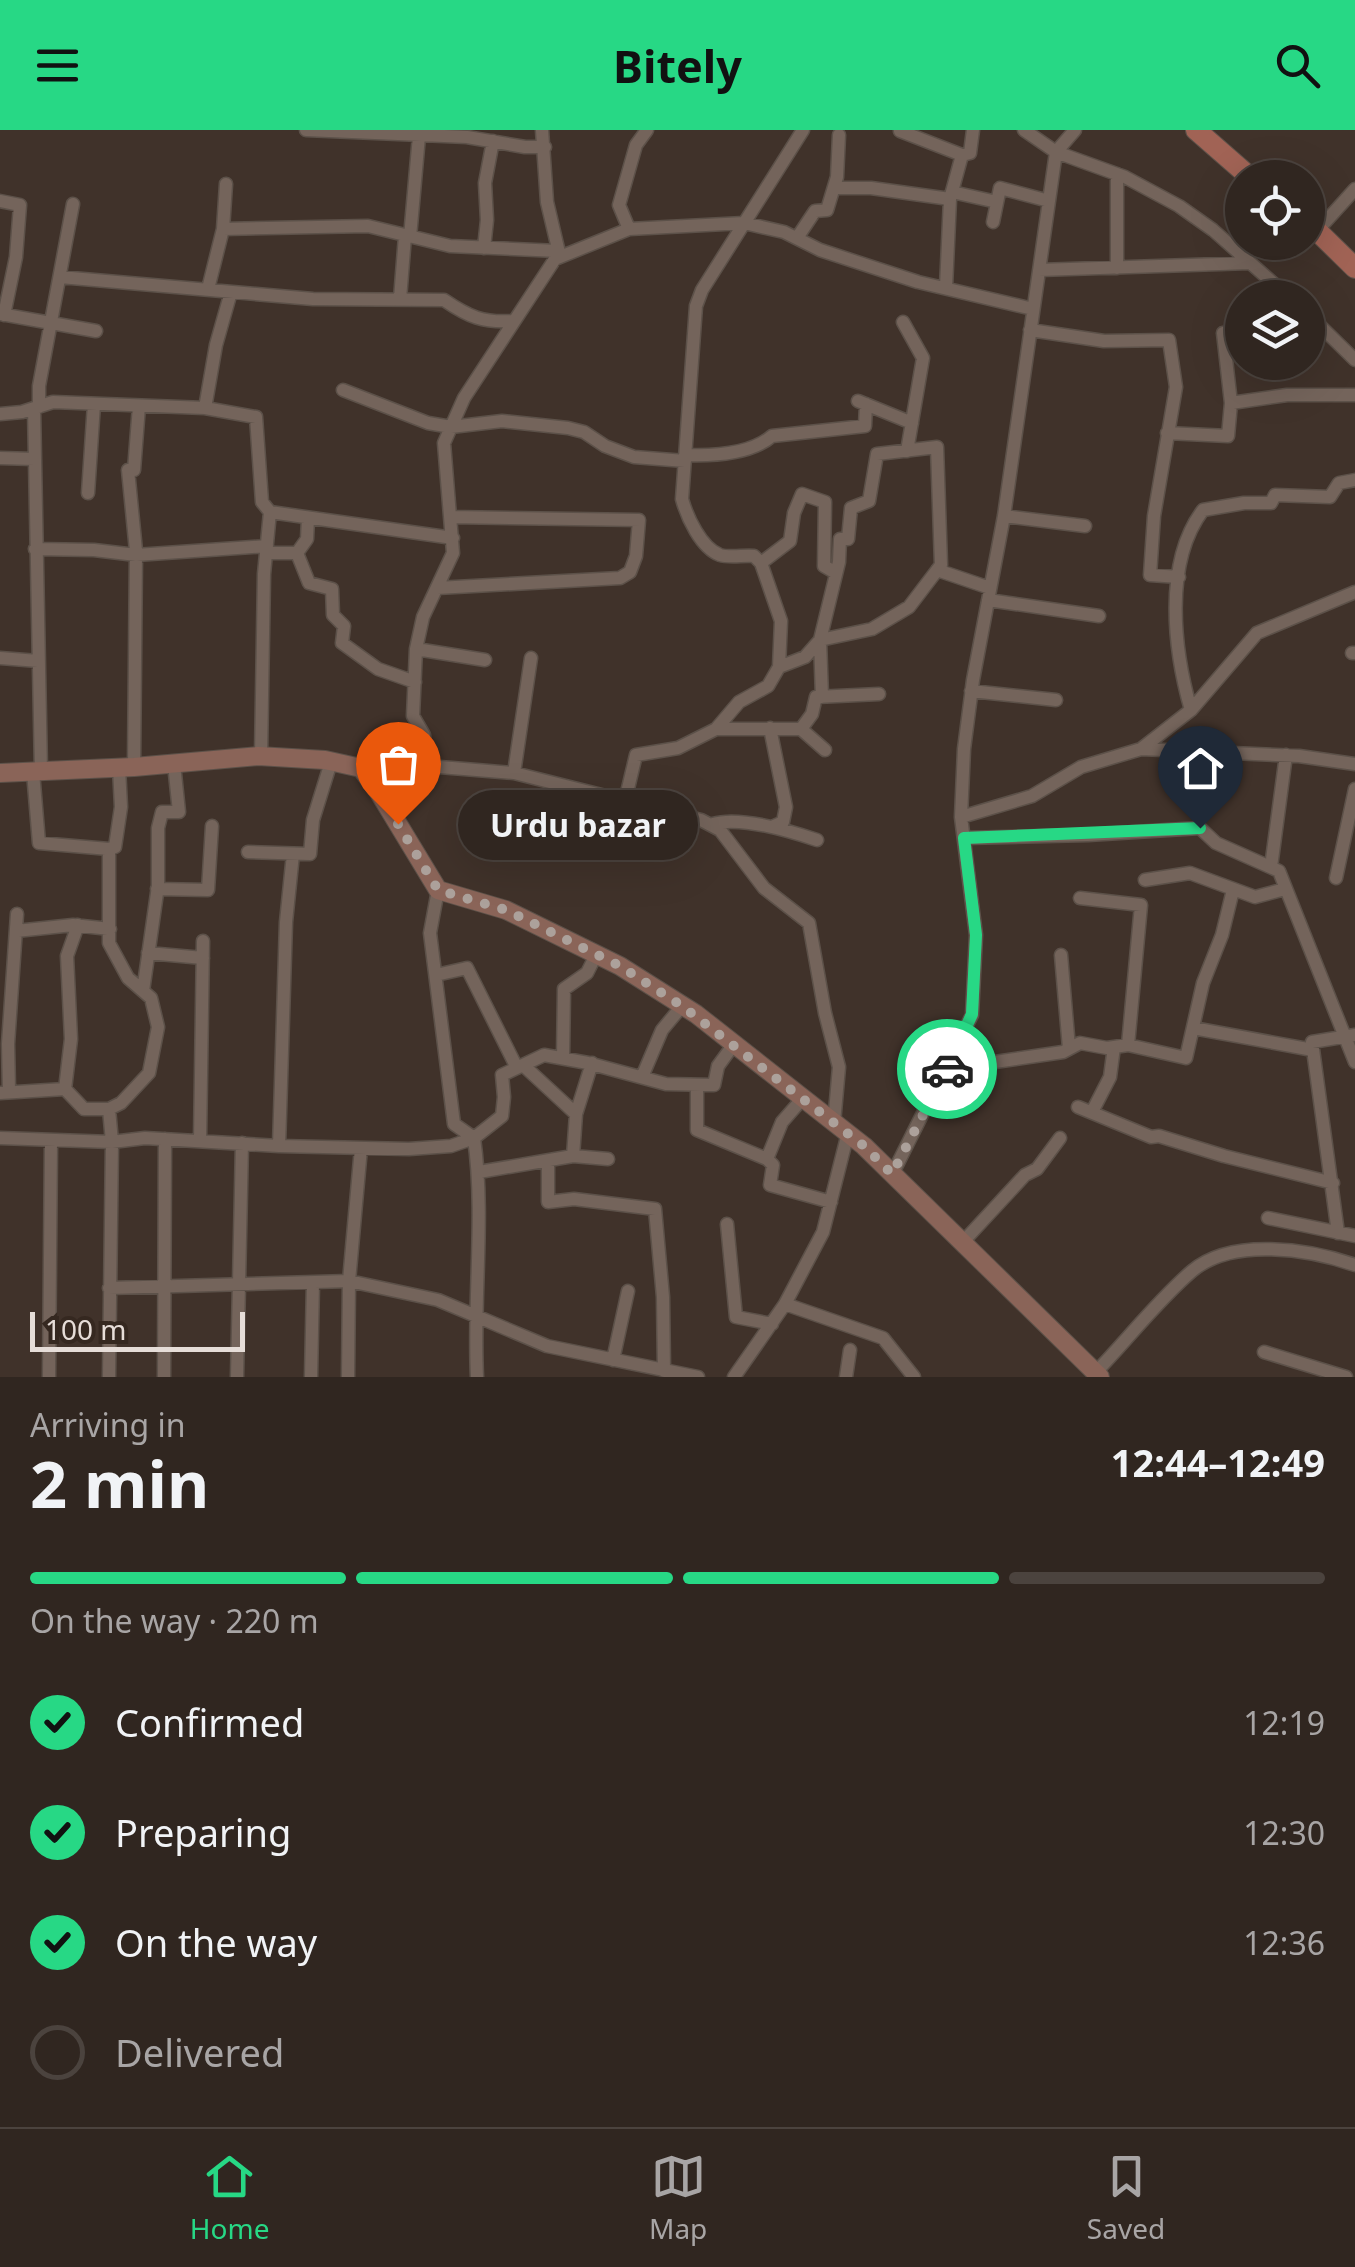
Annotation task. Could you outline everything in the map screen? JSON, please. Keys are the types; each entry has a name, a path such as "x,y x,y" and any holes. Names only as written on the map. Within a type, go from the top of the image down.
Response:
{"main road":[{"path":"1196,130 1230,160"},
{"path":"1325,238 1355,268"},
{"path":"0,773 127,768 261,756 361,768 438,890 506,910 596,954 682,1006 734,1044 841,1128 892,1174 1098,1375"}],"street":[{"path":"306,130 544,147"},
{"path":"542,130 547,202 559,254"},
{"path":"629,229 619,205 636,145 646,130"},
{"path":"625,801 636,754 678,748 716,729 739,702 768,686 779,667 781,621 761,564 754,556 721,555 692,526 682,500 696,306 702,290 803,130"},
{"path":"900,130 962,155 970,153 972,130"},
{"path":"1024,130 1056,152 1117,174 1179,206 1270,280"},
{"path":"892,1174 972,1014 976,935 962,817 964,749 1004,516 1056,152 1075,130"},
{"path":"797,238 816,210 827,210 834,188 839,135"},
{"path":"400,299 419,136"},
{"path":"484,248 492,142"},
{"path":"946,287 951,196 962,155"},
{"path":"1117,174 1117,268"},
{"path":"208,290 223,229 226,184"},
{"path":"834,188 870,188 997,202"},
{"path":"993,222 1000,188 1049,201"},
{"path":"1325,216 1355,190"},
{"path":"0,201 20,205 16,256 2,314 96,332"},
{"path":"73,204 36,407 39,843 116,847 127,768 136,555 128,470 134,470 139,406"},
{"path":"223,229 368,226 450,246 559,254 629,229 744,223 784,232 820,250 918,282 1033,309"},
{"path":"426,766 424,736 413,716 416,649 422,616 450,563 454,538 444,448 464,398 559,254"},
{"path":"1039,270 1250,262"},
{"path":"60,277 314,299 444,300 488,322 514,322"},
{"path":"205,408 216,344 231,292"},
{"path":"902,322 923,358 907,451"},
{"path":"1030,330 1104,341 1168,340 1176,388 1154,516 1150,575 1179,577"},
{"path":"1325,331 1355,360"},
{"path":"1167,433 1228,436 1230,403 1224,333"},
{"path":"343,390 390,410 451,427 502,420 568,428 634,457 712,456 762,444 772,436 864,426 862,403 912,422"},
{"path":"1230,403 1286,395 1355,394"},
{"path":"0,414 53,402 205,408 256,418 262,502 270,512 454,538"},
{"path":"88,493 94,404"},
{"path":"779,667 805,657 820,640 872,629 909,607 941,565 937,446 877,454 869,501 852,508 848,539 840,538 820,640 822,696"},
{"path":"0,458 34,459"},
{"path":"1190,710 1178,643 1179,577 1193,524 1203,510 1271,503 1275,495 1330,497 1339,483 1355,480"},
{"path":"761,564 790,541 794,513 802,494 825,502 824,566 836,573"},
{"path":"261,756 270,512"},
{"path":"1004,516 1085,526"},
{"path":"436,588 620,578 630,572 636,556 639,520 451,517"},
{"path":"296,553 307,538 308,518"},
{"path":"35,549 136,555 267,550 296,553"},
{"path":"296,553 309,583 332,589 333,615 344,626 342,643 378,670 415,682"},
{"path":"937,570 989,594 1099,616"},
{"path":"1141,749 1190,710 1257,632 1355,592"},
{"path":"416,649 485,660"},
{"path":"0,658 38,661"},
{"path":"514,773 531,658"},
{"path":"971,691 1056,700"},
{"path":"802,729 812,714 816,697 879,694"},
{"path":"770,728 786,807 783,822 774,826"},
{"path":"716,729 802,729 825,750"},
{"path":"962,817 1032,796 1082,767 1141,749 1286,755 1355,764"},
{"path":"1190,797 1193,750"},
{"path":"1271,867 1286,755"},
{"path":"248,852 310,854 313,820 331,762"},
{"path":"143,991 157,889 158,828 162,812 178,812 174,764"},
{"path":"361,768 426,766 514,773 713,824 774,826 817,840"},
{"path":"1336,878 1355,788"},
{"path":"713,824 764,888 809,923 840,1067 841,1128 831,1202 822,1232 784,1304 737,1377"},
{"path":"157,889 208,890 212,826"},
{"path":"964,838 1200,828 1216,844 1280,871 1350,1036 1355,1062"},
{"path":"16,914 5,1092 65,1090 84,1109 109,1109 149,1073 158,1027 151,998 128,978 109,943 109,849"},
{"path":"280,1146 286,922 293,854"},
{"path":"1145,880 1190,873 1255,897 1285,888"},
{"path":"438,890 430,933 454,1124 474,1138 479,1172 474,1314 477,1377"},
{"path":"947,1069 1080,1043 1186,1058 1203,983 1222,935 1233,890"},
{"path":"1080,898 1141,905 1121,1046 1092,1112"},
{"path":"16,932 78,926 110,929"},
{"path":"65,1090 71,1039 67,956 78,926"},
{"path":"200,1141 203,942"},
{"path":"148,953 202,958"},
{"path":"563,1058 564,989 586,973 596,954"},
{"path":"1061,954 1069,1048"},
{"path":"436,974 467,968 520,1066 576,1114"},
{"path":"642,1077 662,1030 682,1006"},
{"path":"1193,1028 1313,1050"},
{"path":"1098,1375 1192,1270 1217,1256 1300,1249 1349,1262 1348,1235 1334,1183 1312,1042 1350,1036"},
{"path":"0,1138 112,1142 165,1139 361,1148 451,1146 474,1138 502,1116 502,1075 544,1055 666,1084 697,1086 714,1085 718,1066 734,1044"},
{"path":"573,1156 576,1114 592,1064"},
{"path":"697,1086 697,1130 767,1159 773,1165 770,1184 831,1202"},
{"path":"767,1159 782,1122 803,1098"},
{"path":"1078,1106 1151,1137 1334,1183"},
{"path":"109,1109 109,1377"},
{"path":"962,1243 1025,1175 1038,1169 1060,1138"},
{"path":"164,1377 165,1139"},
{"path":"49,1377 51,1140"},
{"path":"237,1377 242,1143"},
{"path":"348,1377 349,1281 361,1148"},
{"path":"479,1172 573,1156 608,1159"},
{"path":"548,1161 548,1202 574,1199 655,1209 664,1297 664,1371"},
{"path":"1268,1218 1348,1235"},
{"path":"727,1224 736,1317 772,1324"},
{"path":"109,1288 349,1281 390,1287 474,1314 547,1346 613,1360 638,1372 664,1371 698,1377"},
{"path":"311,1377 313,1283"},
{"path":"613,1360 628,1291"},
{"path":"784,1304 884,1338 914,1377"},
{"path":"846,1377 850,1350"},
{"path":"1264,1352 1346,1377"}],"way so far":[{"path":"398,824 438,890 506,910 620,966 696,1014 864,1146 892,1174 947,1069"}],"place":[{"name":"Urdu bazar","path":"398,824"}],"route":[{"path":"947,1069 972,1014 976,935 964,838 1200,828"}]}
